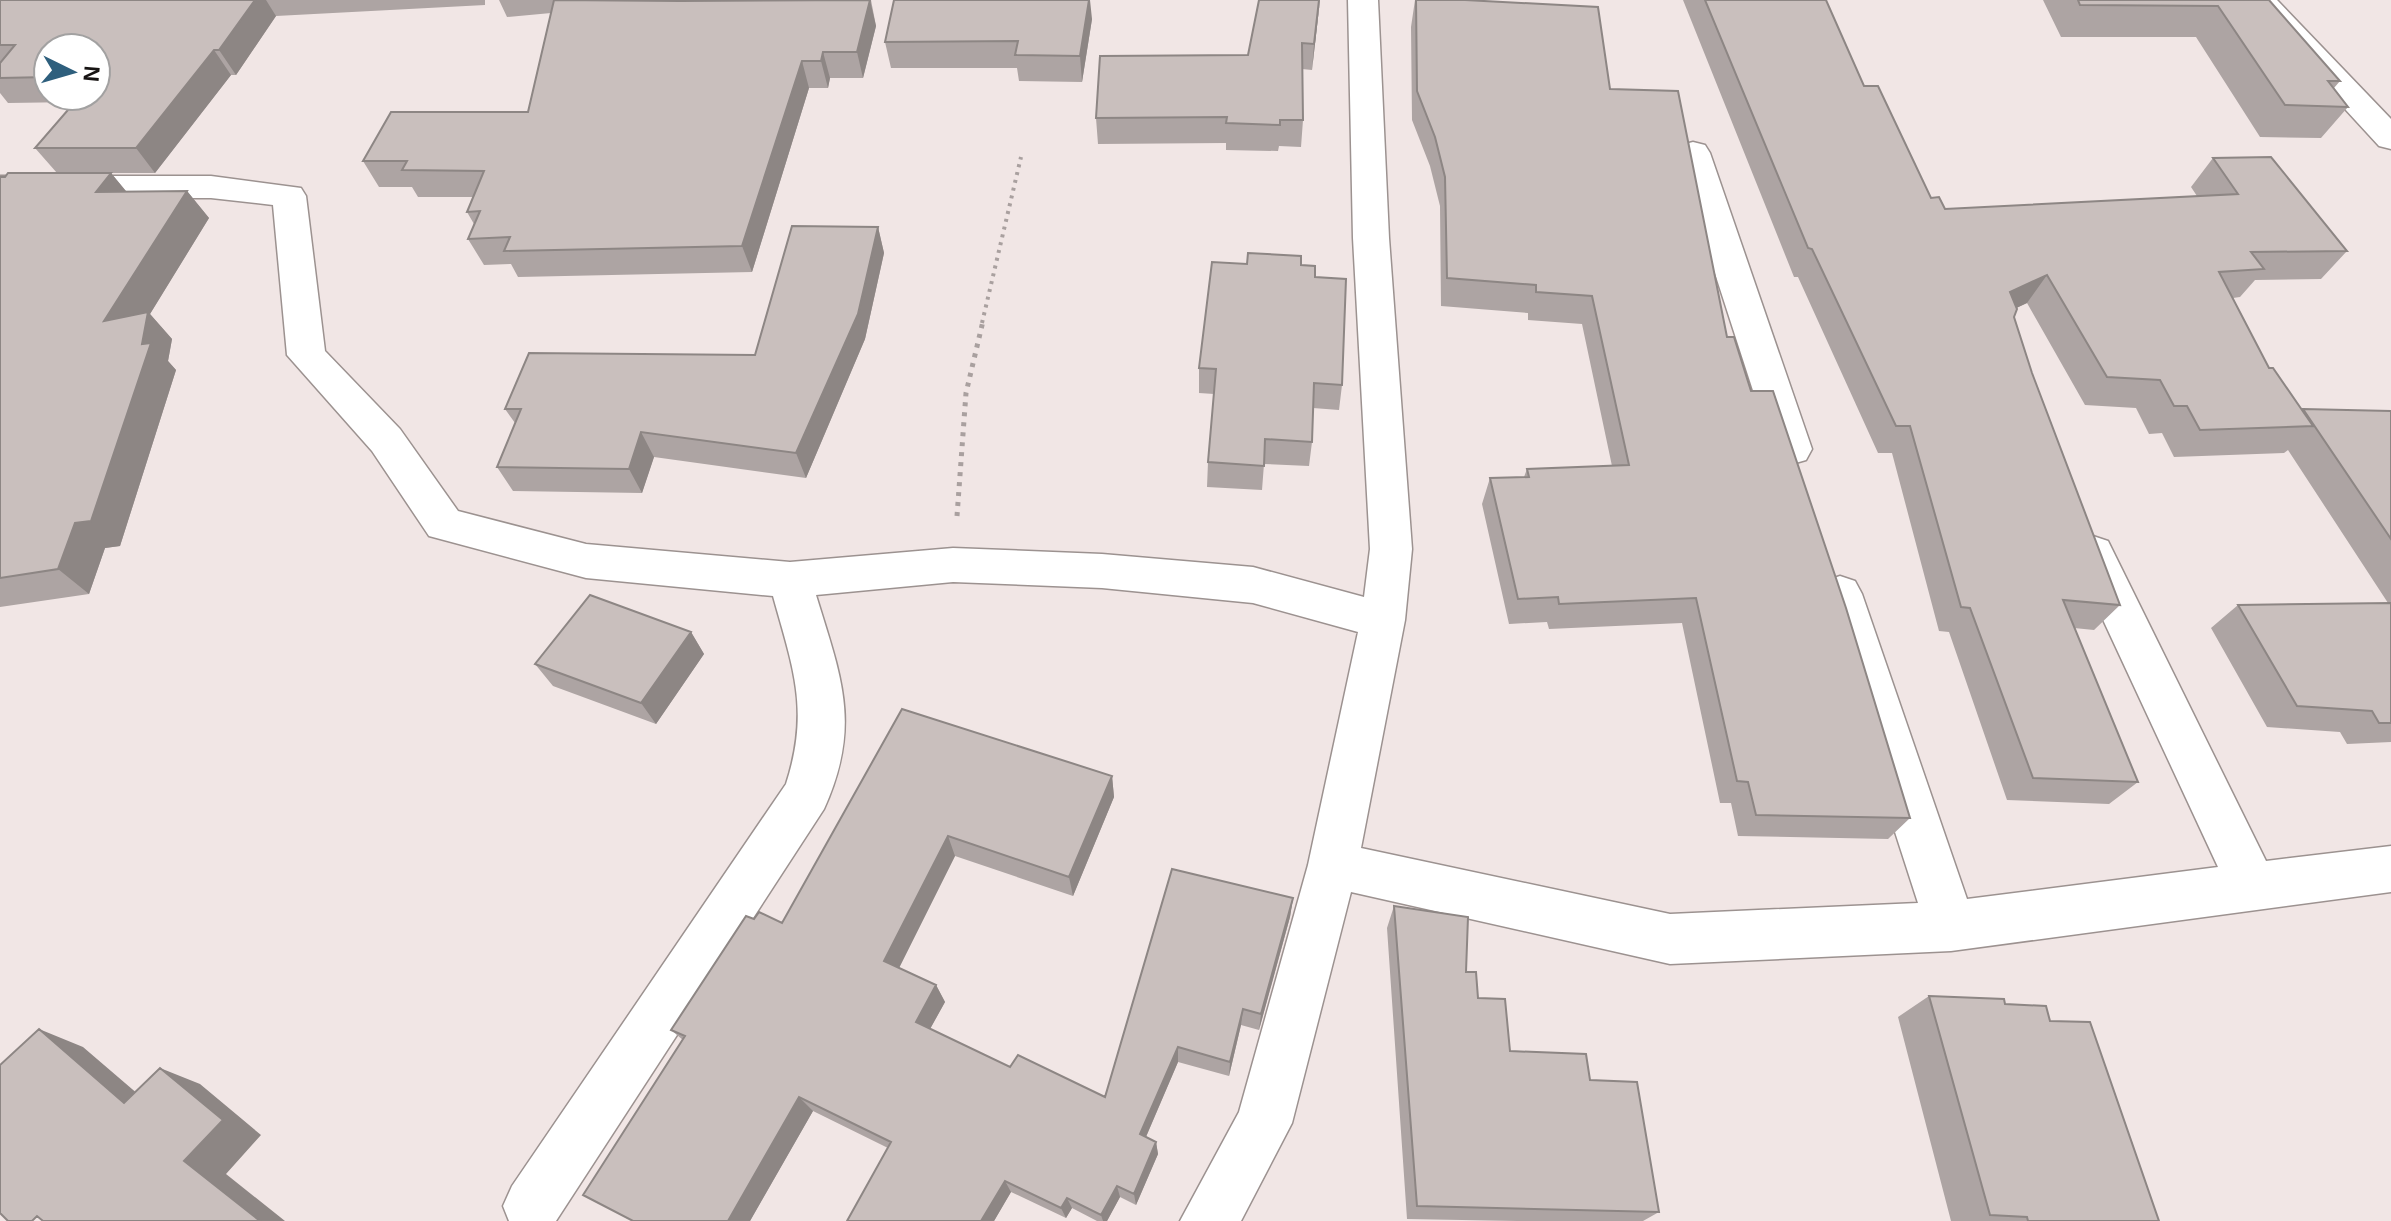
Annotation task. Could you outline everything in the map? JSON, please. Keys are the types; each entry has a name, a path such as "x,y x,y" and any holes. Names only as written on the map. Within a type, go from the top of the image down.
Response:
{"street":[{"path":"1209,1221 1264,1123 1333,865 1383,620 1391,549 1371,238 1363,0"},
{"path":"2260,0 2391,139"},
{"path":"1693,153 1804,487"},
{"path":"0,187 211,187 289,196 306,355 386,440 444,524 586,561 790,580 953,565 1102,571 1253,585 1383,620"},
{"path":"2079,518 2252,885"},
{"path":"1829,562 1951,926"},
{"path":"532,1206 807,794 821,749 822,689 790,580"},
{"path":"1333,865 1670,939 1951,926 2391,869"}],"path":[{"path":"953,565 966,393 1021,157"}],"building":[{"path":"0,0 255,0 219,50 214,50 136,148 35,148 66,112 112,112 112,32 32,32 32,77 0,78 0,63 15,45 0,45"},
{"path":"554,0 870,0 857,52 823,52 821,61 802,61 742,246 504,251 510,237 468,239 480,211 467,212 484,171 402,170 407,161 363,161 391,112 528,112"},
{"path":"894,0 1089,0 1080,56 1015,55 1018,41 885,42"},
{"path":"1259,0 1319,0 1314,44 1302,43 1303,120 1280,120 1280,125 1226,123 1227,117 1096,118 1100,56 1248,55"},
{"path":"1416,0 1598,7 1610,89 1678,91 1727,337 1734,337 1751,391 1773,391 1846,608 1910,818 1756,815 1748,782 1737,781 1696,598 1559,604 1558,597 1518,599 1490,478 1529,477 1527,469 1629,465 1592,296 1536,292 1536,285 1447,278 1445,177 1435,137 1417,91"},
{"path":"1705,0 1826,0 1864,86 1878,86 1931,198 1939,197 1945,209 2238,194 2213,158 2271,157 2347,251 2251,252 2264,269 2219,272 2269,368 2273,368 2313,426 2200,430 2187,406 2174,406 2160,380 2107,377 2047,275 2010,292 2017,309 2014,317 2032,373 2120,605 2063,600 2138,782 2033,778 1970,608 1961,607 1910,426 1896,426 1812,249 1808,248"},
{"path":"2078,0 2269,0 2340,81 2328,81 2348,107 2285,105 2218,6 2080,5"},
{"path":"8,173 111,173 96,192 187,191 104,321 148,312 142,344 151,343 91,521 75,523 58,569 0,578 0,177"},
{"path":"792,226 878,227 858,314 796,453 641,432 629,469 497,467 521,409 505,409 529,353 755,355"},
{"path":"1248,253 1301,256 1301,265 1315,266 1315,277 1346,279 1342,385 1314,383 1312,442 1265,439 1264,466 1208,462 1216,369 1199,368 1212,262 1247,264"},
{"path":"2303,409 2391,411 2391,539"},
{"path":"590,595 691,632 641,703 535,664"},
{"path":"2391,603 2391,723 2379,723 2372,711 2297,706 2238,605"},
{"path":"902,709 1112,776 1069,877 948,836 884,961 936,985 916,1022 1010,1067 1018,1055 1105,1097 1172,869 1293,898 1261,1014 1243,1009 1230,1062 1178,1047 1140,1134 1156,1142 1134,1194 1117,1186 1101,1215 1067,1198 1061,1208 1005,1181 981,1221 847,1221 891,1142 799,1097 728,1221 633,1221 583,1195 685,1036 671,1030 746,916 754,919 759,912 782,923"},
{"path":"1394,906 1468,917 1466,972 1476,972 1478,998 1505,999 1510,1051 1586,1054 1590,1080 1637,1082 1659,1212 1417,1206"},
{"path":"1929,996 2004,999 2005,1004 2046,1006 2050,1021 2090,1022 2159,1221 2028,1221 2027,1217 1990,1215"},
{"path":"39,1029 124,1103 160,1068 223,1120 184,1161 260,1221 43,1221 37,1216 32,1221 8,1221 0,1213 0,1065"}]}
